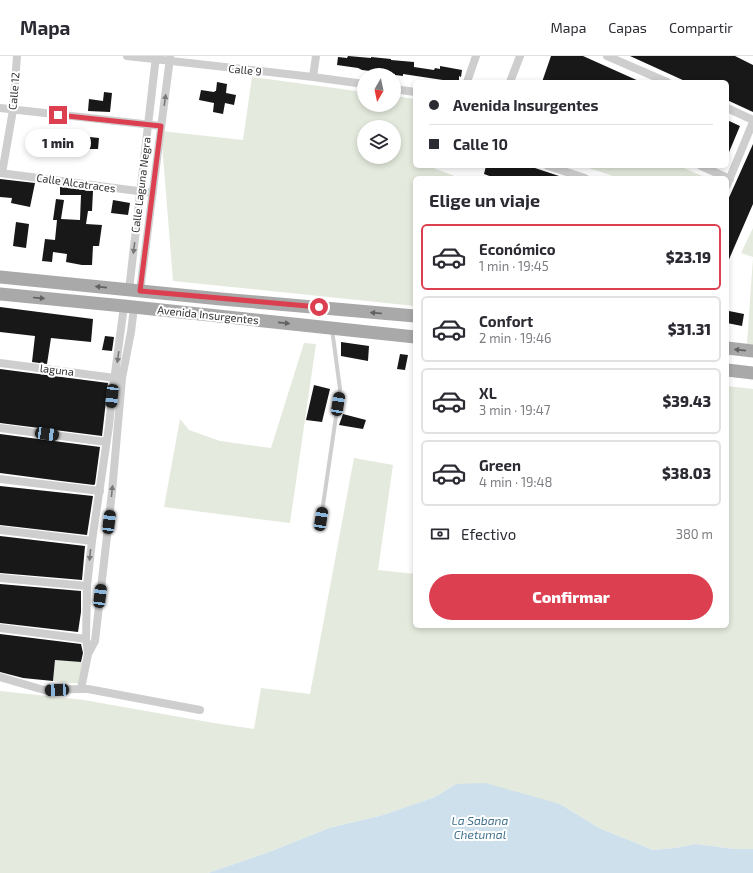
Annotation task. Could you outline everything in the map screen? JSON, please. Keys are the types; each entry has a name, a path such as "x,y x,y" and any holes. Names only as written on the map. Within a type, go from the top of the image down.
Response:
{"main road":[{"name":"Avenida Insurgentes","path":"0,277 221,299 413,316"},
{"name":"Avenida Insurgentes","path":"0,294 129,306 413,337"},
{"path":"219,316 221,299"},
{"path":"332,328 333,309"},
{"path":"729,348 753,351"},
{"path":"729,370 753,373"}],"street":[{"name":"Calle 12","path":"1,173 13,110 17,56"},
{"name":"Calle 9","path":"127,56 170,59 357,83"},
{"path":"312,77 316,56"},
{"path":"468,80 476,56"},
{"path":"511,80 520,56"},
{"path":"607,56 662,80"},
{"name":"Calle Laguna Negra","path":"134,290 140,192 156,58"},
{"name":"Calle Laguna Negra","path":"134,290 153,193 170,59"},
{"path":"401,90 413,92"},
{"path":"0,108 161,126"},
{"path":"729,109 753,121 729,182"},
{"path":"554,168 579,176"},
{"path":"704,168 718,176"},
{"name":"Calle Alcatraces","path":"1,173 153,193"},
{"path":"88,654 86,639 87,586 92,541 115,378 129,306"},
{"path":"81,689 88,654 95,641 112,492 122,378 131,332 129,306"},
{"name":"laguna","path":"0,363 115,378"},
{"path":"0,428 106,442"},
{"path":"0,479 100,491"},
{"path":"0,530 92,541"},
{"path":"0,578 87,586"},
{"path":"0,628 86,639"},
{"path":"0,678 44,690 81,689 200,710"}],"lane":[{"path":"321,519 340,389 332,328"}],"shaded area":[{"path":"252,77 357,91 357,112 401,112 401,97 413,99 413,168 433,168 455,176 413,176 413,306 173,281 161,131 243,140"},
{"path":"589,168 684,168 702,176 613,176"},
{"path":"753,228 753,257 741,253"},
{"path":"753,258 753,345 747,344"},
{"path":"304,343 316,344 290,523 164,507 180,419 189,430 220,441 271,448"},
{"path":"729,386 753,389 753,849 735,849 696,844 653,850 599,828 560,804 456,784 435,797 383,815 329,828 269,852 208,873 0,873 0,691 84,700 254,729 261,688 310,694 354,458 393,465 378,570 413,574 413,628 729,628"},
{"path":"55,660 84,662 81,684 53,681"}],"water":[{"name":"La Sabana Chetumal","path":"485,783 560,804 599,828 653,850 696,844 735,849 753,849 753,873 208,873 269,852 329,828 383,815 435,797 456,784"}],"building":[{"path":"348,56 391,59 414,62 414,67 434,70 435,68 440,69 440,66 462,70 459,80 443,80 403,74 403,76 401,76 401,68 358,68 337,65 338,57 347,58"},
{"path":"551,56 583,56 637,80 543,80"},
{"path":"630,56 735,56 753,65 753,112 729,101 729,80 683,80"},
{"path":"217,82 227,84 226,93 236,95 234,105 225,103 223,114 213,112 214,103 199,100 201,90 216,91"},
{"path":"104,92 112,93 110,112 88,111 89,99 103,101"},
{"path":"729,121 740,126 729,152"},
{"path":"90,137 99,138 98,149 89,149"},
{"path":"753,144 753,204 729,259 729,198"},
{"path":"486,168 535,168 559,176 490,176 484,174"},
{"path":"0,179 35,183 30,207 11,203 12,198 0,197"},
{"path":"60,187 93,191 92,211 88,211 86,224 102,225 99,246 93,246 92,265 66,262 67,254 53,252 52,262 42,261 45,239 55,240 57,220 53,220 56,199 64,200 61,219 80,220 81,195 60,195"},
{"path":"113,200 130,203 128,215 111,213"},
{"path":"16,222 29,224 26,248 13,246"},
{"path":"0,307 93,319 91,342 51,338 47,364 32,362 35,336 0,332"},
{"path":"729,311 744,314 742,326 729,323"},
{"path":"105,336 114,337 112,351 102,350"},
{"path":"341,342 369,346 368,361 341,356"},
{"path":"400,354 408,355 405,370 397,369"},
{"path":"0,369 108,383 102,436 0,423"},
{"path":"314,385 330,389 322,422 306,420"},
{"path":"343,414 366,420 363,429 339,425"},
{"path":"0,434 100,447 95,484 0,473"},
{"path":"0,486 93,496 87,535 0,525"},
{"path":"0,536 85,546 82,580 0,573"},
{"path":"0,584 81,591 81,612 78,632 0,623"},
{"path":"0,634 81,644 83,653 81,662 55,660 53,681 23,678 0,672"}],"route":[{"path":"58,115 161,126 140,291 319,307"}]}
